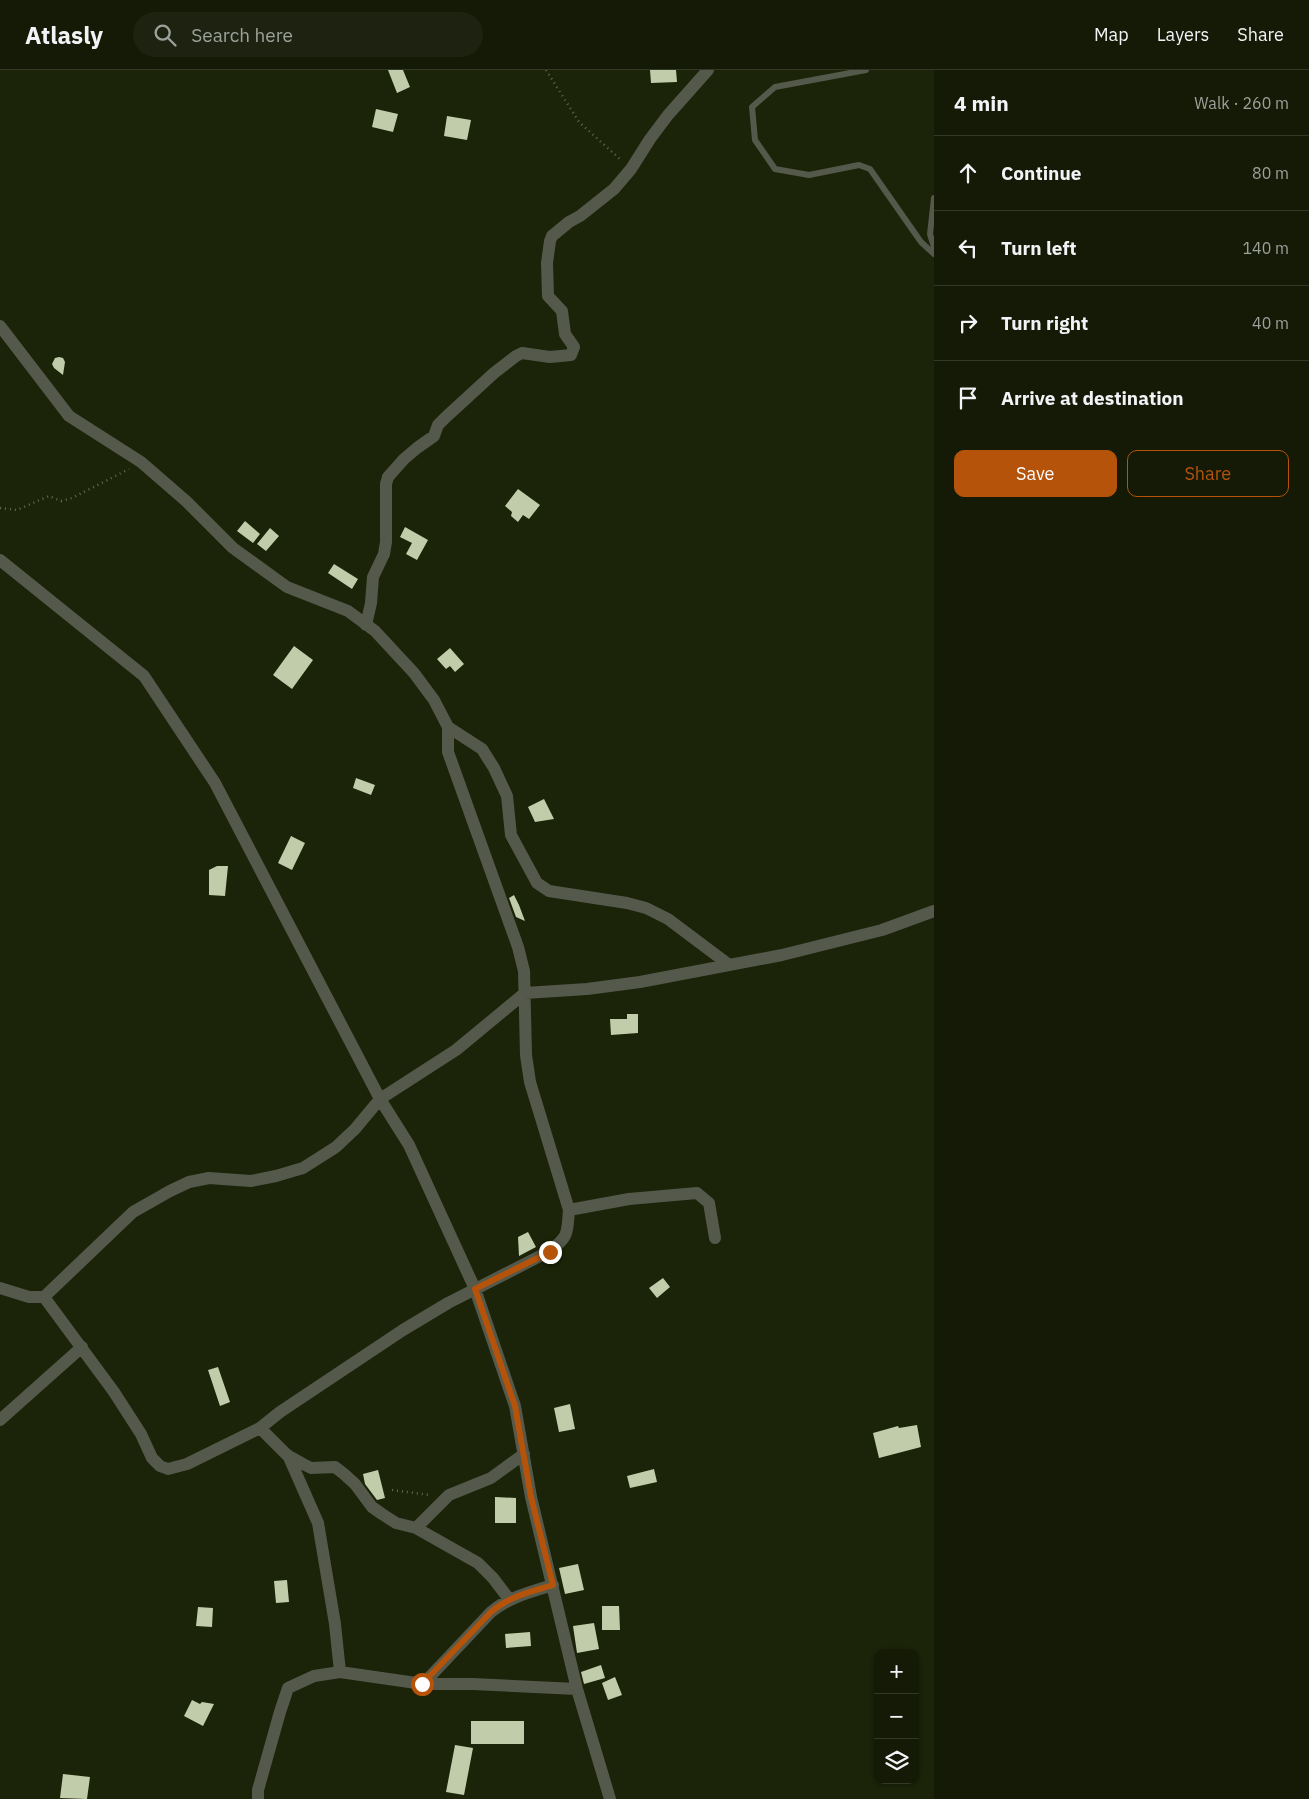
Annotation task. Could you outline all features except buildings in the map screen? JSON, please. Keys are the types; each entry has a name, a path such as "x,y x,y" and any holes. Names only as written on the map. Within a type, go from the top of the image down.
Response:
{"street":[{"path":"366,625 373,577 384,554 386,542 386,484 388,477 417,448 434,436 438,425 446,417 510,360 522,353 550,357 571,355 574,347 565,334 562,311 548,296 550,242 552,236 614,189 631,169 668,115 708,70"},
{"path":"0,326 69,416 141,462 186,501 233,548 287,587 348,611 375,631 414,673 434,700 448,727 448,752 518,947 524,971 526,1055 530,1082 568,1210 567,1232 564,1240 550,1252 448,1303 403,1330 280,1412 260,1428 187,1464 168,1469 160,1466 152,1458 129,1415 82,1347 44,1297"},
{"path":"0,560 144,676 215,783 380,1100 409,1145 475,1289 515,1406 531,1497 577,1689 610,1799"},
{"path":"448,727 482,749 494,768 507,796 511,835 537,883 549,891 627,902 646,908 668,919 728,964"},
{"path":"0,1288 29,1297 44,1297 126,1218 152,1200 189,1182 210,1178 251,1181 303,1168 336,1147 355,1129 380,1100 456,1050 525,993 611,986 782,954 882,930 934,911"},
{"path":"568,1210 629,1199 697,1193 709,1203 714,1238"},
{"path":"0,1420 82,1347"},
{"path":"260,1428 287,1455 311,1468 335,1468 355,1484 372,1507 396,1523 416,1528 478,1563 494,1578 509,1599"},
{"path":"416,1528 449,1496 491,1478 524,1454"},
{"path":"287,1455 318,1523 335,1624 340,1672"},
{"path":"422,1684 491,1612 509,1599 553,1585"},
{"path":"258,1799 258,1790 288,1688 314,1676 340,1672 422,1684 474,1684 577,1689"}],"lane":[{"path":"866,70 775,87 752,108 755,140 775,169 809,175 859,165 870,169 921,242 934,254"},
{"path":"934,198 930,234 934,247"}],"path":[{"path":"546,70 579,122 631,169"},
{"path":"0,508 17,510 48,496 61,501 72,498 141,462"},
{"path":"392,1490 449,1496"}],"route":[{"path":"422,1684 501,1603 553,1585 531,1497 515,1406 475,1289 550,1252"}]}
